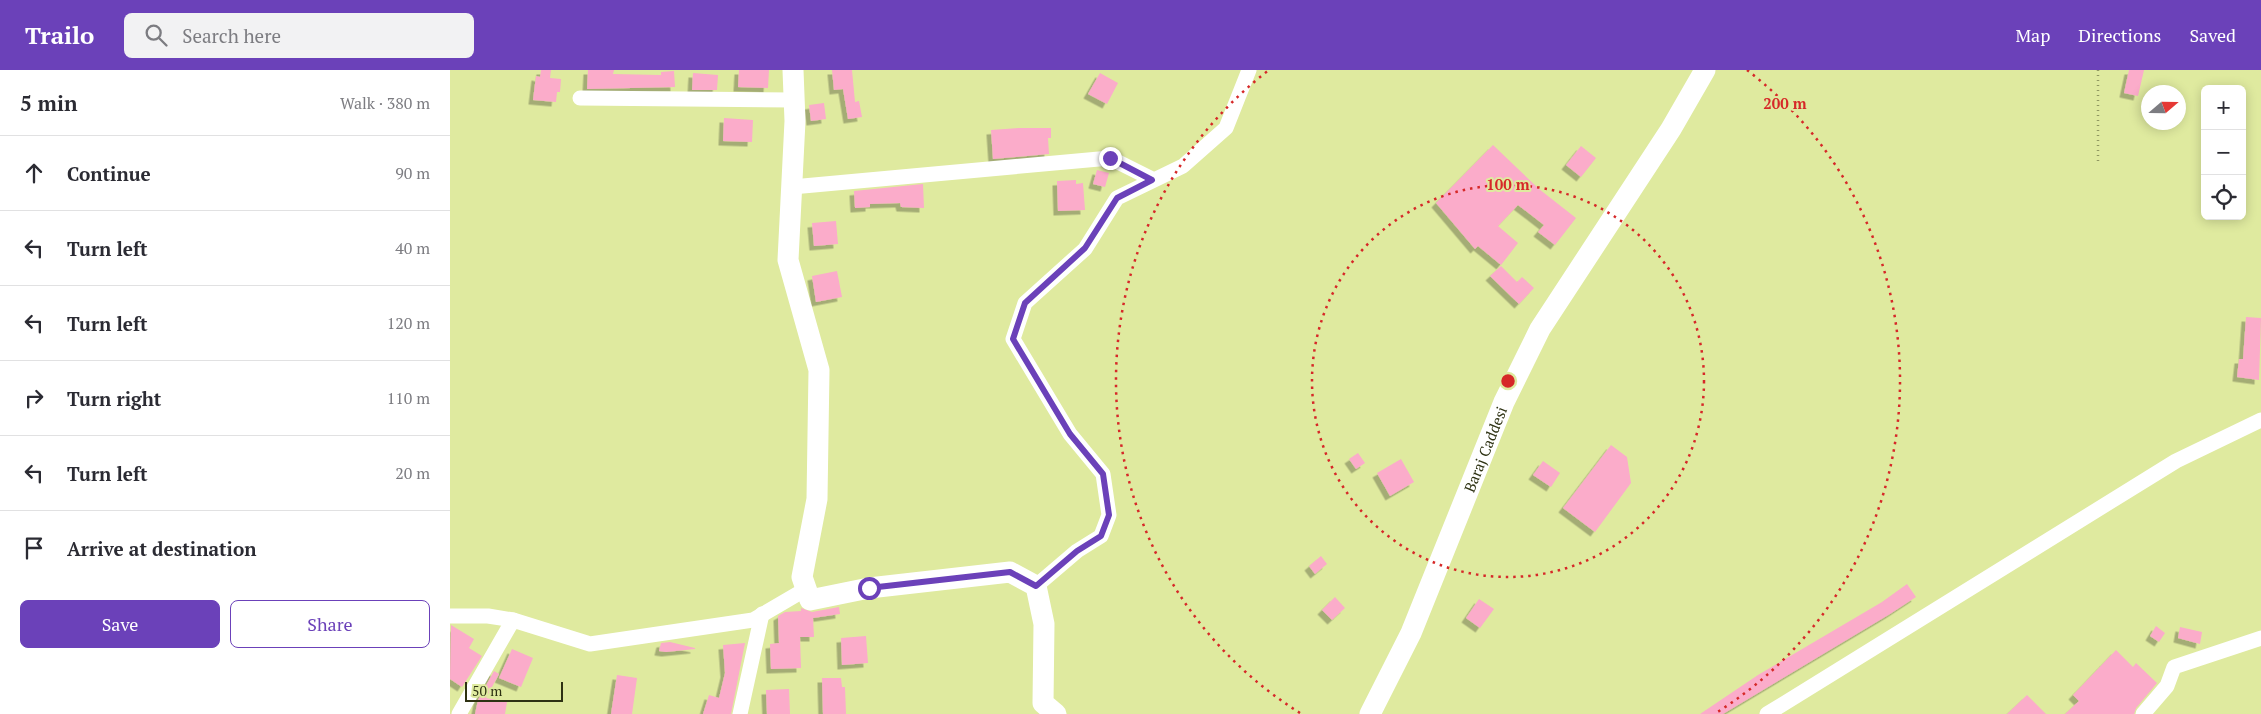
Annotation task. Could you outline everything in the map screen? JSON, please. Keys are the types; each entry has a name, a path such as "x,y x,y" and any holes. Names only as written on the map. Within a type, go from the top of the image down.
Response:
{"street":[{"path":"792,70 794,100 788,260 819,370 818,499 802,577 810,600 869,588 1010,572 1036,586 1044,624 1043,703 1056,714"},
{"path":"1036,586 1077,551 1101,536 1109,515 1103,474 1070,434 1013,339 1025,303 1085,248 1117,198 1183,166 1226,128 1249,70"},
{"name":"Baraj Caddesi","path":"1370,714 1411,632 1504,402 1540,329 1671,129 1705,70"},
{"path":"580,98 794,100"},
{"path":"792,187 1110,158 1152,180"},
{"path":"1767,714 2176,462 2261,420"},
{"path":"450,616 488,616 514,620 590,644 753,620 806,588"},
{"path":"740,714 762,614"},
{"path":"459,714 514,620"},
{"path":"2143,714 2167,686 2174,667 2261,638"}],"path":[{"path":"2098,70 2098,163"}],"building":[{"path":"541,70 551,70 550,78 561,79 560,92 557,92 556,102 533,100 536,76 540,77"},
{"path":"588,70 614,70 613,74 661,75 661,72 674,71 675,87 587,89"},
{"path":"739,70 769,70 768,88 738,87"},
{"path":"832,70 852,70 855,102 859,101 862,117 848,119 843,89 834,90"},
{"path":"2129,70 2144,70 2138,96 2124,93"},
{"path":"693,73 718,75 717,90 692,90"},
{"path":"1100,73 1118,83 1107,104 1088,94"},
{"path":"824,103 826,119 811,121 809,105"},
{"path":"724,118 753,120 752,142 723,141"},
{"path":"1051,128 1051,138 1048,138 1049,154 993,159 991,130"},
{"path":"1493,145 1539,189 1576,218 1555,245 1538,232 1544,225 1518,205 1498,226 1518,243 1501,265 1478,246 1475,249 1436,203"},
{"path":"1581,146 1596,158 1581,177 1566,165"},
{"path":"1097,170 1109,173 1105,187 1093,184"},
{"path":"1076,180 1076,184 1083,183 1085,210 1058,211 1057,181"},
{"path":"923,184 924,208 901,207 900,203 870,204 870,207 855,208 854,191"},
{"path":"836,221 838,244 814,246 812,223"},
{"path":"1501,266 1517,282 1522,277 1534,288 1519,304 1490,276"},
{"path":"837,271 842,297 816,302 812,276"},
{"path":"2246,317 2261,318 2259,380 2237,377 2239,359 2243,359"},
{"path":"1611,445 1627,457 1631,483 1595,532 1563,508"},
{"path":"1358,453 1365,463 1356,469 1349,459"},
{"path":"1401,459 1414,482 1390,496 1377,473"},
{"path":"1543,461 1560,473 1551,487 1533,475"},
{"path":"1321,556 1327,564 1315,574 1309,566"},
{"path":"1907,584 1916,597 1890,614 1723,714 1700,714 1758,675 1882,602"},
{"path":"1335,597 1345,608 1332,620 1322,610"},
{"path":"1479,599 1494,609 1480,628 1466,618"},
{"path":"839,607 840,614 813,618 814,637 800,637 801,668 771,669 770,644 779,643 778,616 785,612 801,611 801,608 812,612"},
{"path":"451,625 474,639 469,648 482,656 462,687 450,679"},
{"path":"2156,626 2165,633 2159,642 2150,636"},
{"path":"2180,627 2202,632 2200,644 2178,638"},
{"path":"866,636 868,663 842,665 841,638"},
{"path":"670,642 695,649 659,651 661,643"},
{"path":"745,643 731,714 703,714 709,695 719,698 725,673 723,645"},
{"path":"512,649 533,658 521,687 499,678"},
{"path":"2116,650 2133,667 2136,663 2157,683 2136,708 2134,714 2065,714 2079,701 2073,695"},
{"path":"494,671 499,674 486,698 507,702 505,714 475,714 478,700"},
{"path":"617,675 637,678 632,714 611,714"},
{"path":"822,678 841,678 842,687 845,687 846,714 823,714"},
{"path":"789,689 790,714 767,714 766,690"},
{"path":"2027,695 2046,714 2007,714"}],"route":[{"path":"869,588 1010,572 1036,586 1077,551 1101,536 1109,515 1103,474 1070,434 1013,339 1025,303 1085,248 1117,198 1152,180 1110,158"}]}
